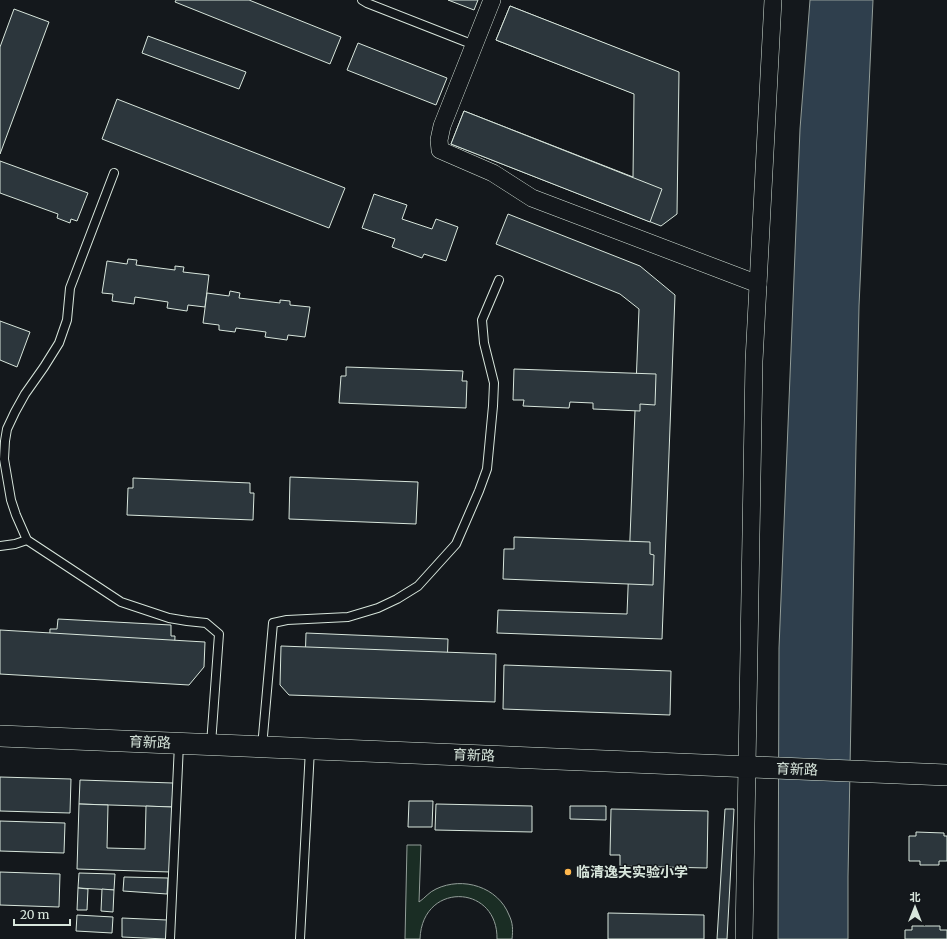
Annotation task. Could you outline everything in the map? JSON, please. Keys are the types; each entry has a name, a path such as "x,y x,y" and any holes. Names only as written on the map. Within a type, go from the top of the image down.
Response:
{"street":[{"path":"492,0 442,126 439,140 440,150 493,173 532,198 758,284"},
{"path":"744,939 753,767 754,361 773,0"},
{"name":"育新路","path":"0,736 947,775"}],"lane":[{"path":"362,0 474,45"},
{"path":"114,172 70,288 67,320 59,343 44,368 25,394 7,429 4,459 7,478 11,500 16,515 28,540 122,602 169,618 206,623 219,634 211,745"},
{"path":"262,747 273,623 287,620 348,617 378,608 397,599 418,586 456,544 487,469 494,383 484,343 482,320 499,280"},
{"path":"0,546 28,540"},
{"path":"170,939 179,743"},
{"path":"300,939 310,749"}],"green space":[{"path":"407,845 421,845 419,902 429,893 446,885 468,884 478,887 497,897 504,905 511,921 513,930 512,939 497,939 494,921 486,908 474,900 460,897 446,899 433,907 424,920 420,939 405,939"}],"water":[{"path":"810,0 873,0 859,306 848,939 778,939 779,648 800,129"}],"building":[{"path":"176,0 249,0 341,37 330,64 175,2"},
{"path":"448,0 478,0 474,10"},
{"path":"510,6 667,68 653,101 496,40"},
{"path":"510,6 679,72 677,214 661,226 451,144 464,111 633,177 634,94 496,40"},
{"path":"14,9 49,22 0,154 0,47"},
{"path":"148,36 246,72 239,89 142,53"},
{"path":"358,43 447,78 436,105 347,70"},
{"path":"117,99 345,188 329,228 102,139"},
{"path":"464,111 662,189 650,222 451,144"},
{"path":"0,161 88,193 77,221 71,219 70,223 57,218 58,214 0,193"},
{"path":"374,194 407,205 402,219 432,229 436,219 458,227 446,261 424,254 422,258 392,247 395,239 362,228"},
{"path":"508,214 640,266 675,295 662,639 497,633 498,610 627,614 639,309 620,294 496,244"},
{"path":"128,259 137,260 136,265 175,270 175,266 184,267 183,272 209,275 205,307 188,305 187,311 167,308 168,302 135,297 134,304 112,301 113,294 102,293 107,261 127,264"},
{"path":"230,291 240,293 239,298 280,303 280,300 290,301 290,305 310,307 305,337 288,335 287,340 265,337 266,332 236,328 235,332 219,330 219,325 203,323 207,293 229,296"},
{"path":"0,321 30,332 17,367 0,360"},
{"path":"346,367 463,371 462,381 467,381 466,408 339,403 341,376 346,376"},
{"path":"514,369 656,374 655,405 640,404 640,411 593,409 593,403 570,402 569,408 523,406 524,400 513,400"},
{"path":"290,477 418,482 416,524 289,519"},
{"path":"133,478 250,483 250,493 254,493 253,520 127,515 128,488 133,488"},
{"path":"514,537 650,542 650,554 654,555 653,585 503,579 504,549 514,549"},
{"path":"58,619 171,625 171,636 175,636 174,661 49,654 50,629 57,629"},
{"path":"0,630 205,642 204,667 189,685 0,674"},
{"path":"306,633 448,639 447,669 432,669 432,676 385,674 385,667 362,666 361,672 315,670 316,665 305,664"},
{"path":"281,646 496,654 495,702 289,695 280,685"},
{"path":"504,665 671,671 670,715 503,709"},
{"path":"0,777 71,779 70,813 0,811"},
{"path":"80,780 173,783 172,807 79,804"},
{"path":"409,801 433,801 432,827 408,827"},
{"path":"79,804 108,805 107,848 145,849 146,806 172,807 170,872 77,869"},
{"path":"436,804 532,806 532,832 435,830"},
{"path":"570,806 606,806 606,820 570,819"},
{"path":"611,809 708,811 707,868 620,866 620,855 610,855"},
{"path":"725,809 734,809 727,939 717,939"},
{"path":"0,821 65,823 64,853 0,851"},
{"path":"916,832 944,833 944,836 947,836 947,861 939,861 939,865 920,865 920,861 909,861 909,836 916,836"},
{"path":"0,872 60,874 59,907 0,905"},
{"path":"79,873 115,874 114,890 78,888"},
{"path":"124,877 168,878 167,894 123,891"},
{"path":"78,888 88,889 87,910 77,910"},
{"path":"102,889 114,890 113,912 101,911"},
{"path":"608,913 704,915 704,939 608,939"},
{"path":"77,915 113,917 112,933 76,931"},
{"path":"122,918 167,920 166,939 122,937"},
{"path":"912,926 940,926 940,930 947,930 947,939 905,939 905,930 912,930"}],"place":[{"name":"临清逸夫实验小学","path":"568,872"}]}
